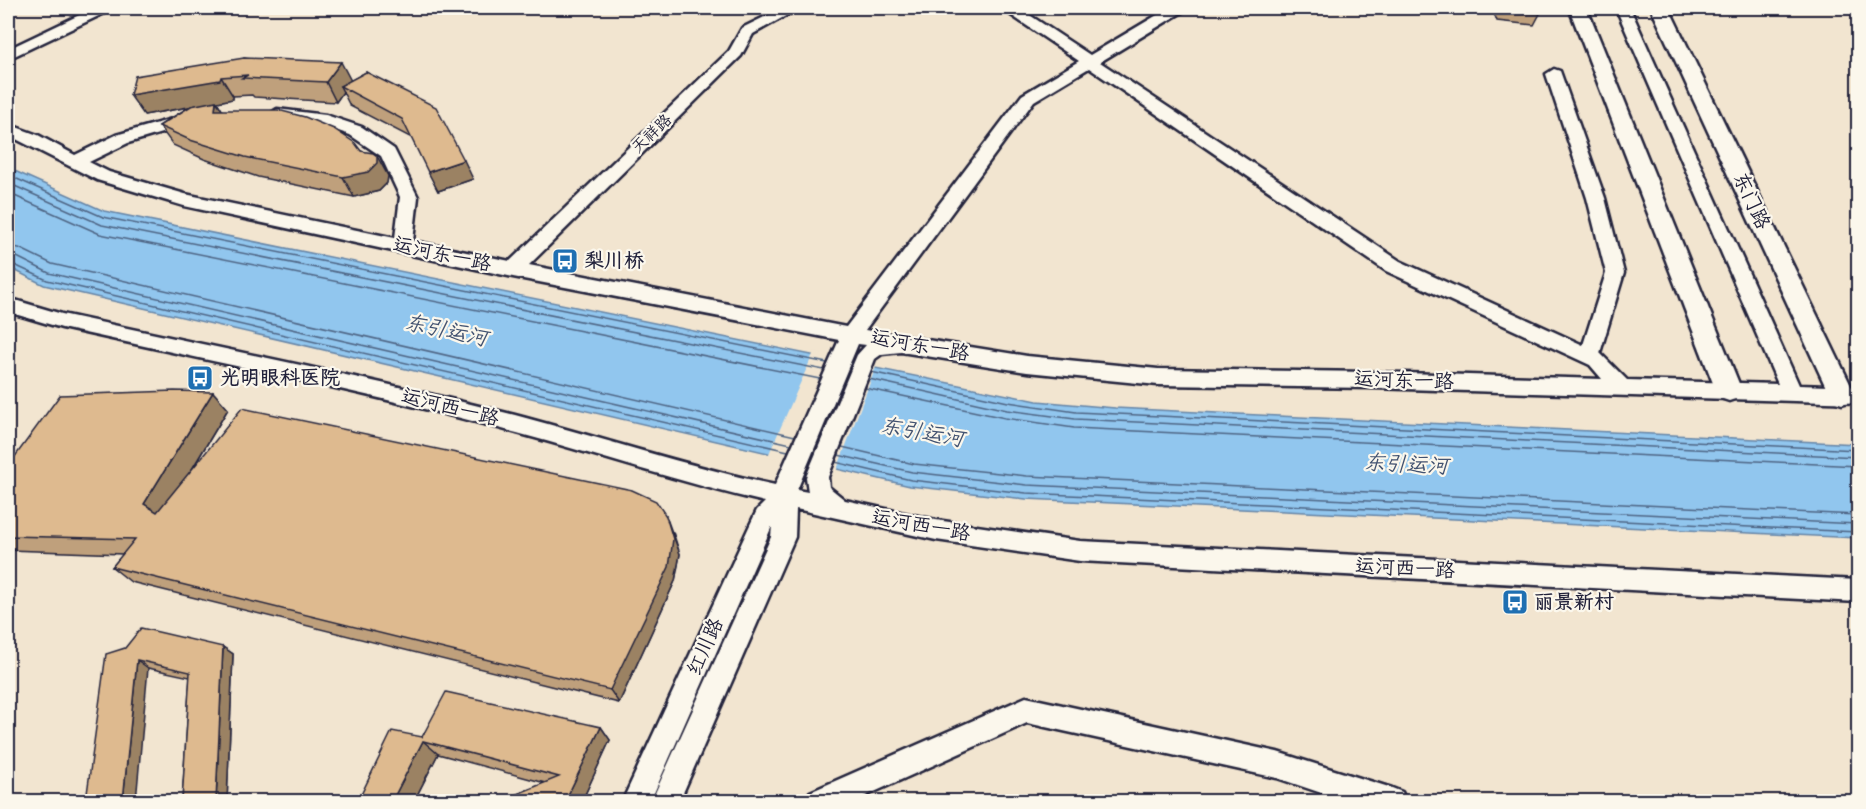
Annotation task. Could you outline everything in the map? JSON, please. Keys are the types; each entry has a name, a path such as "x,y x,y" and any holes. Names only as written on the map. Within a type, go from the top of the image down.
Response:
{"main road":[{"path":"1578,8 1729,391"},
{"name":"东门路","path":"1660,8 1850,394"}],"street":[{"path":"8,55 104,8"},
{"name":"天祥路","path":"513,270 736,53 747,31 793,8"},
{"path":"1010,8 1393,266 1597,360 1623,388"},
{"name":"红川路","path":"665,801 783,537 786,485 852,334 877,296 1028,98 1179,8"},
{"path":"1623,8 1792,393"},
{"path":"1554,75 1596,198 1615,273 1589,356"},
{"path":"260,113 320,118 356,131 388,153 409,197 404,246"},
{"path":"74,162 122,139 198,118"},
{"name":"运河东一路","path":"8,129 103,176 157,194 513,270 915,346 1027,364 1158,377 1360,380 1850,394"},
{"name":"运河西一路","path":"8,305 74,324 401,396 516,424 726,484 849,513 936,530 1080,552 1858,591"},
{"path":"849,513 823,498 818,489 817,477 867,355 877,347 915,346"},
{"name":"红川路","path":"636,801 756,536 765,518 785,498"},
{"path":"820,801 1026,710 1277,765 1392,801"}],"water":[{"name":"东引运河","path":"8,168 104,211 1037,401 1115,408 1858,444 1858,538 1026,499 910,486 44,285 8,267"}],"pier":[{"path":"814,352 877,364 836,472 768,456"}],"building":[{"path":"244,58 341,62 326,82 242,78 248,75 221,77 220,80 130,95 135,76"},
{"path":"366,72 436,107 464,160 428,172 402,119 340,86"},
{"path":"216,101 215,110 278,110 305,117 334,129 355,143 361,151 373,153 377,156 377,163 368,172 343,177 245,157 190,140 159,126 191,106"},
{"path":"213,392 144,504 157,512 242,408 632,490 656,501 666,516 673,539 669,567 610,690 112,567 135,539 8,536 8,466 60,395"},
{"path":"141,628 223,647 216,801 182,801 190,672 137,660 123,801 86,801 106,654 125,648"},
{"path":"446,692 601,727 565,801 500,801 559,777 423,741 392,801 358,801 392,731 422,737"}],"place":[{"name":"梨川桥","path":"565,261"},
{"name":"光明眼科医院","path":"200,378"},
{"name":"丽景新村","path":"1515,602"}]}
